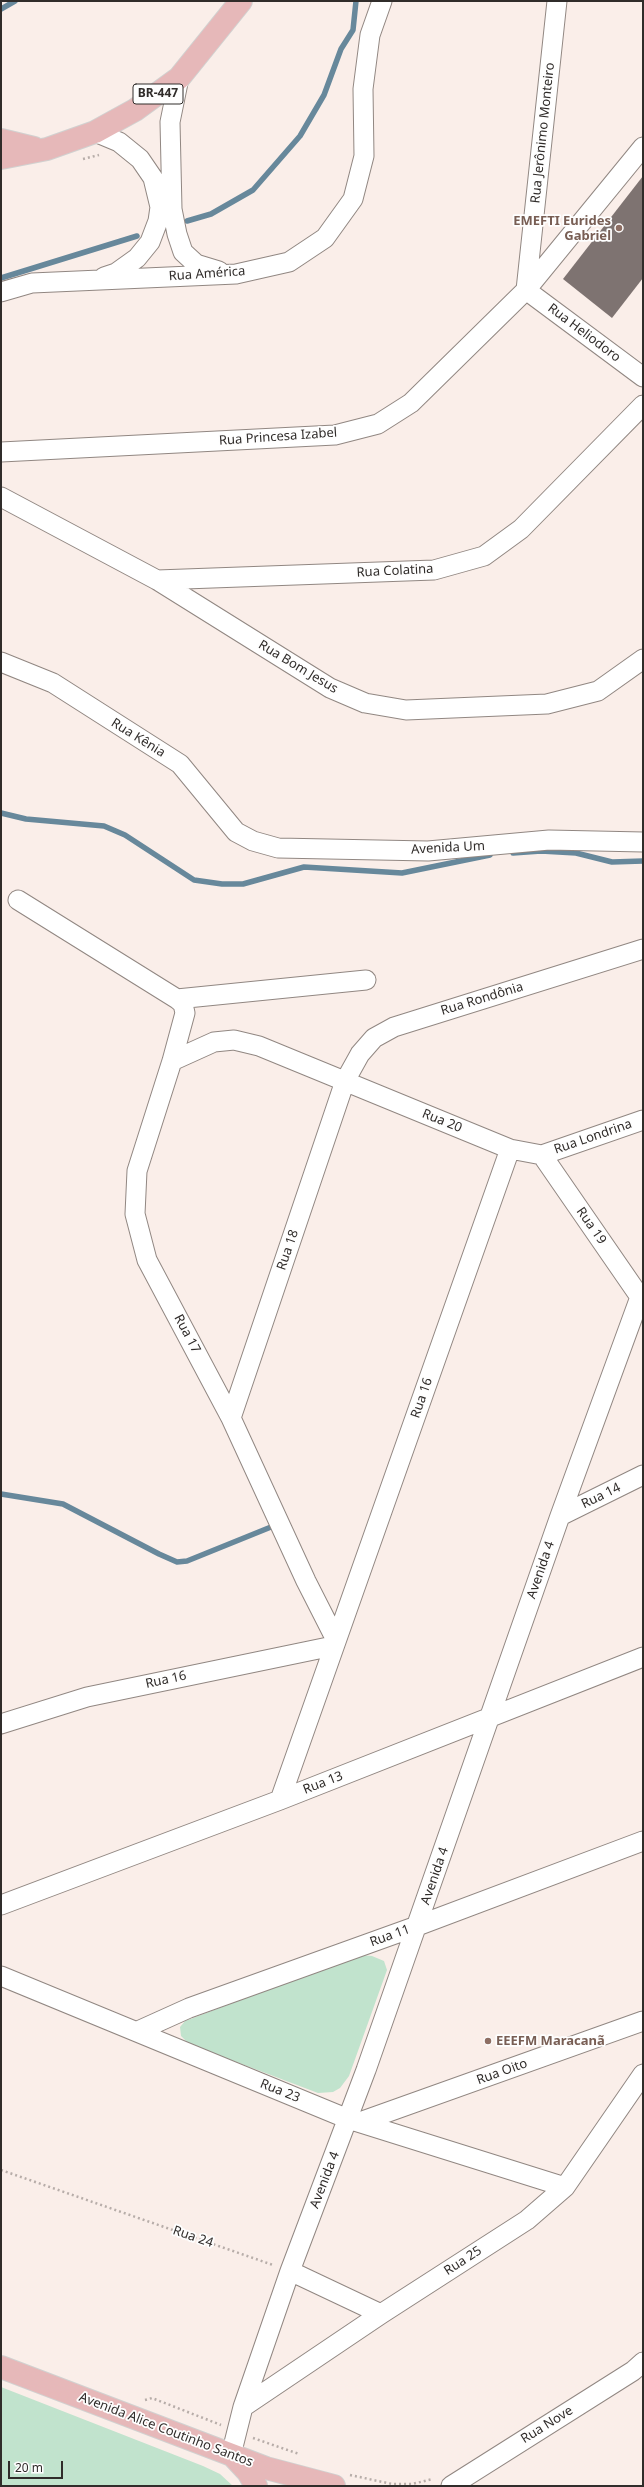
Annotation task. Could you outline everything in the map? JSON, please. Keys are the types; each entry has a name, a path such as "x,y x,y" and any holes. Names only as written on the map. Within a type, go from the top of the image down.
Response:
{"main road":[{"name":"BR-447","path":"1,158 47,149 95,132 135,110 179,78 241,1"},
{"path":"1,140 29,148 47,149"},
{"name":"Avenida Alice Coutinho Santos","path":"1,2367 266,2468 334,2486"},
{"path":"231,2455 248,2472 256,2486"}],"street":[{"name":"Rua América","path":"1,292 32,283 236,274 289,262 325,238 352,199 364,156 362,89 370,35 382,1"},
{"name":"Rua Jerônimo Monteiro","path":"526,290 557,1"},
{"path":"179,78 171,108 170,129 172,209 177,234 183,252 196,264 236,274"},
{"path":"92,281 116,272 137,258 150,242 158,221 160,207 153,178 140,159 119,142 95,132"},
{"name":"Rua Princesa Izabel","path":"1,452 335,435 378,424 411,403 526,290 643,147"},
{"name":"Rua Heliodoro","path":"526,290 643,377"},
{"name":"Rua Colatina","path":"157,580 434,570 484,556 521,529 643,405"},
{"name":"Rua Bom Jesus","path":"1,496 157,580 330,688 365,704 406,710 547,704 598,691 643,659"},
{"name":"Rua Kênia","path":"1,662 53,683 180,764 236,832 253,841"},
{"name":"Avenida Um","path":"253,841 278,848 428,851 549,840 643,842"},
{"path":"18,900 181,1006 366,980"},
{"name":"Rua Rondônia","path":"345,1081 360,1054 374,1038 394,1027 643,949"},
{"name":"Rua 17","path":"181,1006 172,1061 137,1171 135,1214 147,1260 231,1418 335,1643"},
{"name":"Rua 20","path":"172,1061 214,1042 234,1040 259,1046 510,1149 542,1155"},
{"name":"Rua 18","path":"231,1418 345,1081"},
{"name":"Rua Londrina","path":"542,1155 643,1120"},
{"name":"Rua 16","path":"280,1800 510,1149"},
{"name":"Rua 19","path":"542,1155 642,1296"},
{"name":"Avenida 4","path":"231,2455 243,2407 290,2271 354,2120 417,1926 560,1516 642,1296"},
{"name":"Rua 14","path":"560,1516 643,1475"},
{"name":"Rua 16","path":"1,1724 87,1697 335,1643"},
{"name":"Rua 13","path":"1,1905 280,1800 643,1657"},
{"name":"Rua 11","path":"138,2031 189,2008 417,1926 643,1841"},
{"name":"Rua 23","path":"1,1976 354,2120 566,2186"},
{"name":"Rua Oito","path":"354,2120 643,2021"},
{"name":"Rua 25","path":"243,2407 381,2314 527,2220 566,2186 643,2074"},
{"path":"290,2271 381,2314"},
{"name":"Rua Nove","path":"450,2486 633,2371 643,2362"}],"path":[{"name":"Rua 24","path":"1,2170 290,2271"}],"green space":[{"path":"360,1955 372,1956 384,1961 387,1970 349,2076 340,2088 333,2092 318,2093 189,2044 181,2036 180,2027 185,2021"},
{"path":"1,2387 203,2466 220,2474 233,2486 1,2486"}],"building":[{"name":"EMEFTI Eurides Gabriel","path":"643,176 643,278 612,318 563,279"}],"waterway":[{"path":"1,9 15,1"},
{"path":"187,221 211,214 253,190 300,136 324,95 341,49 353,30 356,1"},
{"path":"1,278 137,236"},
{"path":"1,813 26,819 104,826 125,835 194,880 222,884 243,884 304,867 402,873 490,855"},
{"path":"513,853 541,851 576,853 612,862 643,861"},
{"path":"1,1494 63,1504 177,1562 187,1561 271,1527"}],"place":[{"name":"EMEFTI Eurides Gabriel","path":"619,228"},
{"name":"EEEFM Maracanã","path":"488,2041"}]}
